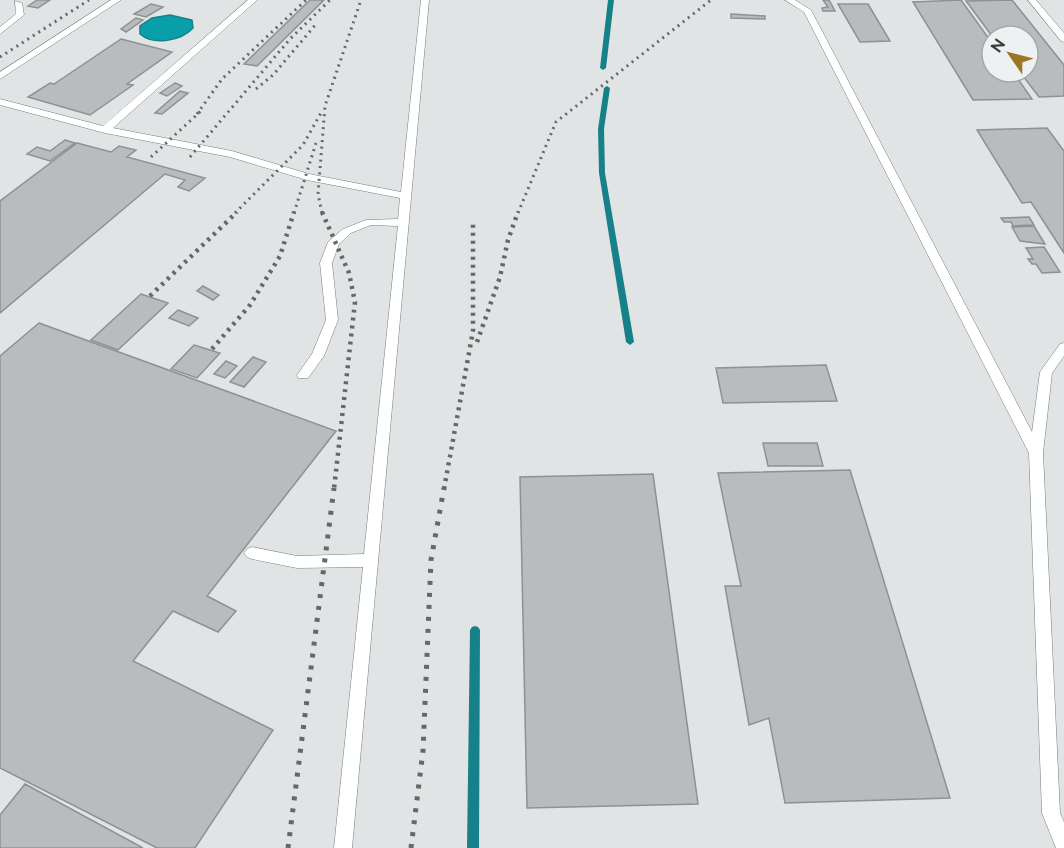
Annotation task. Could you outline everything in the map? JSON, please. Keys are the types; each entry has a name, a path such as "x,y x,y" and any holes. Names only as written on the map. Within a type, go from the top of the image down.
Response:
{"lane":[{"path":"0,76 117,0"},
{"path":"105,130 253,0"},
{"path":"343,848 425,0"},
{"path":"789,0 807,10 1035,453"},
{"path":"1032,0 1064,39"},
{"path":"0,31 20,15 18,3"},
{"path":"0,102 105,130 232,154 307,177 406,196"},
{"path":"303,375 318,356 332,320 326,263 334,242 347,231 370,222 403,223"},
{"path":"1064,347 1046,372 1035,453 1051,813 1064,844"},
{"path":"252,553 297,562 371,560"}],"water":[{"path":"170,15 192,20 193,28 175,39 160,41 140,34 140,26 152,18"}],"building":[{"path":"37,0 50,0 38,8 28,6"},
{"path":"310,0 324,0 257,66 244,64"},
{"path":"823,0 829,0 835,11 823,11 822,8 828,7"},
{"path":"961,0 980,26 980,84 1021,84 1032,99 973,100 913,2"},
{"path":"1012,0 1031,24 983,24 966,1"},
{"path":"151,4 163,7 146,17 134,14"},
{"path":"838,4 868,4 890,41 860,42"},
{"path":"731,14 765,16 765,19 731,18"},
{"path":"136,18 143,20 126,32 121,29"},
{"path":"1040,35 1064,65 1064,96 1039,97 1029,84 1040,84"},
{"path":"121,39 172,52 127,84 133,85 90,115 28,97 50,83 54,84"},
{"path":"175,83 182,86 167,96 160,93"},
{"path":"180,91 188,93 162,114 155,113"},
{"path":"1047,128 1064,151 1064,253 1031,202 1022,203 977,130"},
{"path":"65,140 75,143 50,161 27,154 37,147 50,151"},
{"path":"77,143 111,152 119,146 136,150 127,157 205,178 189,191 178,187 185,180 165,174 0,313 0,201"},
{"path":"1029,217 1034,225 1013,226 1011,222 1004,222 1001,218"},
{"path":"1034,226 1045,244 1020,241 1012,227"},
{"path":"1044,247 1060,272 1042,273 1036,264 1032,264 1028,259 1033,259 1026,248"},
{"path":"203,286 219,295 213,300 197,291"},
{"path":"141,294 168,303 118,350 91,340"},
{"path":"178,310 198,318 189,326 169,318"},
{"path":"39,323 336,431 207,596 236,611 218,632 173,611 133,661 273,730 195,848 157,848 0,768 0,356"},
{"path":"194,345 220,353 197,378 171,369"},
{"path":"253,357 266,362 244,387 230,382"},
{"path":"226,361 237,366 225,378 214,374"},
{"path":"826,365 837,401 723,403 716,368"},
{"path":"763,443 817,443 823,466 768,466"},
{"path":"850,470 950,798 785,803 769,718 749,725 725,586 741,586 718,473"},
{"path":"653,474 698,804 527,808 520,477"},
{"path":"25,784 143,848 0,848 0,815"}],"waterway":[{"path":"603,68 611,0"},
{"path":"607,88 601,129 602,173 630,342"},
{"path":"473,848 475,630"}],"railway":[{"path":"0,57 89,0"},
{"path":"197,114 222,79 306,0"},
{"path":"190,157 290,39 330,0"},
{"path":"322,213 318,194 325,106 361,0"},
{"path":"518,213 556,122 711,0"},
{"path":"256,89 273,75 317,23"},
{"path":"151,157 202,110"},
{"path":"235,213 303,145 322,111"},
{"path":"294,213 316,143"},
{"path":"150,296 237,212"},
{"path":"212,349 250,305 280,256 294,212"},
{"path":"322,212 349,273 355,302 334,489"},
{"path":"477,342 500,277 508,240 518,212"},
{"path":"444,489 473,331 473,224"},
{"path":"288,848 334,488"},
{"path":"411,848 423,751 431,560 444,488"}]}
